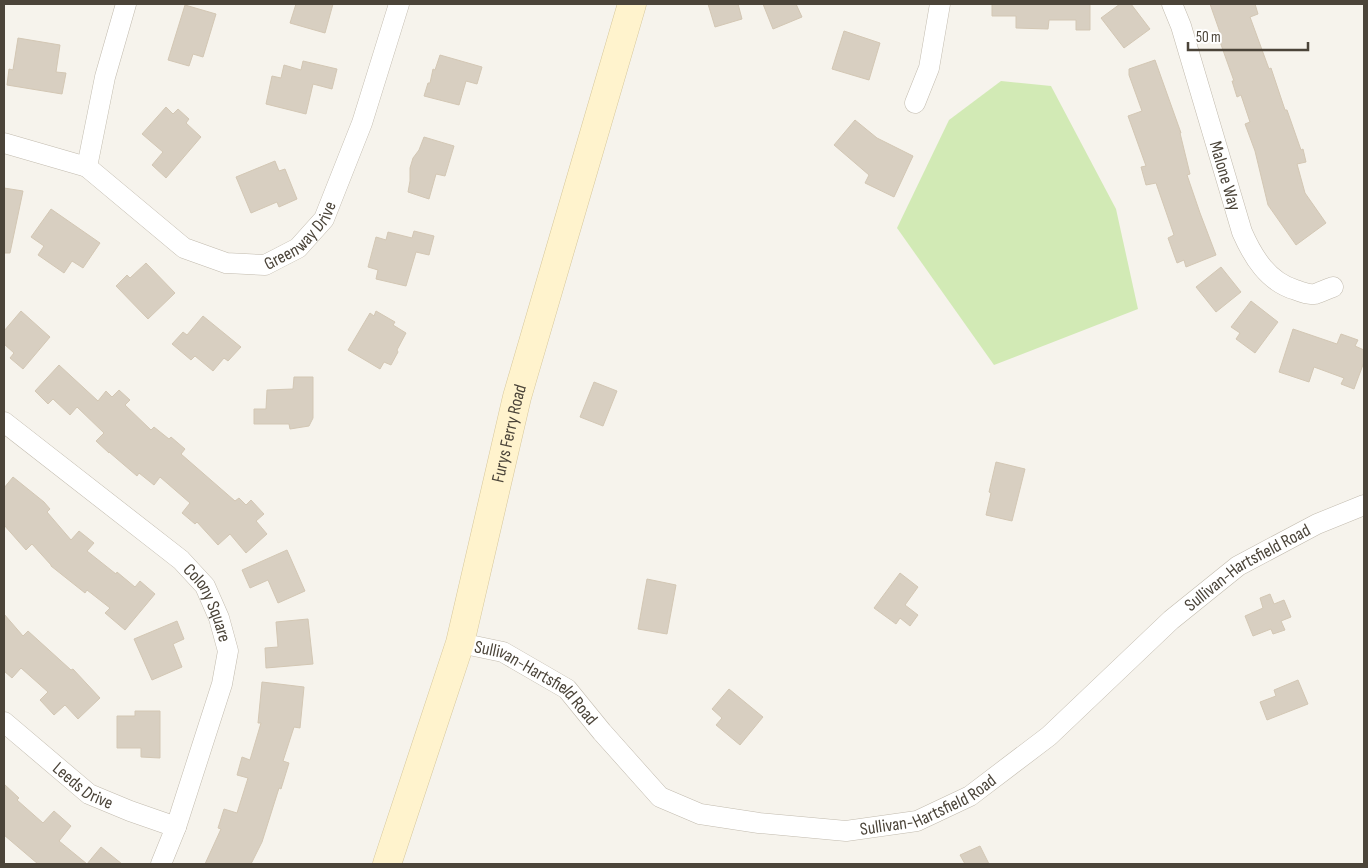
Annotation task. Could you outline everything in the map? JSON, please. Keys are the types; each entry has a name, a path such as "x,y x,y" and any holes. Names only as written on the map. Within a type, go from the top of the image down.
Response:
{"main road":[{"name":"Furys Ferry Road","path":"387,864 460,643 517,397 632,4"}],"street":[{"path":"87,167 105,77 126,4"},
{"name":"Greenway Drive","path":"4,143 87,167 184,248 226,263 265,265 298,248 324,220 362,123 399,4"},
{"path":"915,103 929,68 940,4"},
{"name":"Malone Way","path":"1172,4 1181,26 1242,232 1250,250 1262,267 1276,281 1288,288 1302,293 1313,294 1333,287"},
{"name":"Colony Square","path":"4,422 181,560 204,586 219,618 228,651 222,684 176,827 161,864"},
{"name":"Sullivan-Hartsfield Road","path":"460,643 503,652 566,689 660,797 700,814 759,823 846,831 917,820 970,796 1049,736 1171,620 1238,566 1318,524 1364,505"},
{"name":"Leeds Drive","path":"4,722 90,794 130,811 176,827"}],"green space":[{"path":"1001,81 1051,86 1116,209 1138,309 994,365 897,228 949,120"}],"building":[{"path":"296,4 333,4 325,33 290,23"},
{"path":"708,4 738,4 742,19 715,27"},
{"path":"763,4 796,4 802,17 773,29"},
{"path":"992,4 1090,4 1090,30 1076,30 1076,20 1049,20 1048,29 1016,28 1016,16 992,16"},
{"path":"1120,4 1131,4 1150,29 1124,48 1101,18"},
{"path":"1210,4 1255,4 1258,14 1250,17 1301,150 1303,149 1306,162 1297,164 1305,193 1326,223 1296,245 1268,205 1255,151 1245,124 1250,122 1241,95 1237,97 1232,81 1234,81 1219,39 1222,38"},
{"path":"185,5 216,14 203,57 193,54 189,66 168,60"},
{"path":"844,31 880,43 869,80 832,69"},
{"path":"18,38 60,45 56,72 66,73 62,94 7,85 9,69 13,70"},
{"path":"440,55 482,67 477,84 466,81 459,105 424,96"},
{"path":"1155,60 1181,133 1190,174 1187,175 1216,255 1186,267 1184,260 1177,263 1168,238 1174,235 1156,183 1146,185 1141,167 1146,166 1128,116 1142,111 1129,75 1129,69"},
{"path":"303,61 337,69 332,89 313,84 306,114 266,104 272,76 281,78 284,65 301,70"},
{"path":"166,107 173,114 178,109 189,119 186,123 201,137 166,178 152,165 163,152 142,134"},
{"path":"855,120 877,138 913,156 894,197 865,183 869,175 834,145"},
{"path":"424,137 454,146 445,176 436,174 429,199 408,192 410,168"},
{"path":"275,161 279,171 285,169 297,199 279,207 277,202 251,213 236,177"},
{"path":"4,188 23,191 10,253 4,253"},
{"path":"51,209 100,243 83,268 72,261 64,273 38,255 44,246 31,237"},
{"path":"414,231 434,236 429,255 416,252 406,286 376,279 378,270 368,267 376,237 386,240 388,232 412,238"},
{"path":"146,263 175,293 148,319 116,286 127,275 130,278"},
{"path":"1221,267 1241,292 1216,312 1196,287"},
{"path":"1251,301 1278,322 1255,353 1236,339 1240,333 1231,327"},
{"path":"21,311 50,337 23,369 10,358 14,353 4,344 4,331"},
{"path":"376,311 395,322 393,325 406,333 391,365 384,362 380,369 348,350 370,313 374,316"},
{"path":"203,316 241,347 228,361 224,358 213,371 195,356 191,360 172,344 183,332 187,335"},
{"path":"1293,329 1337,344 1341,334 1358,340 1355,346 1364,350 1364,362 1354,389 1341,384 1344,378 1314,367 1309,382 1279,372"},
{"path":"59,365 98,401 106,391 112,397 119,390 130,400 125,405 151,430 154,427 169,439 171,437 185,449 181,454 235,501 239,498 246,505 251,500 264,514 256,521 267,534 246,553 230,534 218,545 197,522 195,524 182,513 190,503 160,477 154,485 139,473 137,476 96,441 104,433 77,407 70,415 53,399 48,404 35,391"},
{"path":"294,377 313,377 313,418 309,426 290,429 289,424 254,424 254,409 266,409 267,390 293,389"},
{"path":"594,382 617,391 603,426 580,417"},
{"path":"996,462 1025,469 1012,521 986,515"},
{"path":"13,477 44,502 50,509 47,512 71,540 79,531 94,543 87,551 135,587 140,581 155,594 125,630 105,613 110,608 87,590 85,593 51,566 32,544 26,550 4,525 4,488"},
{"path":"287,550 305,591 278,603 268,580 250,588 242,570"},
{"path":"900,573 918,587 905,605 918,615 910,626 900,618 896,624 874,608"},
{"path":"647,579 676,585 667,634 638,629"},
{"path":"1270,594 1274,604 1284,600 1291,617 1281,621 1285,630 1273,634 1271,629 1253,636 1245,616 1263,608 1260,598"},
{"path":"4,614 23,636 28,631 71,670 73,669 100,698 78,719 65,705 54,715 40,700 48,692 21,668 12,678 4,671"},
{"path":"308,619 313,664 266,668 265,648 278,647 276,622"},
{"path":"177,621 184,639 173,644 182,667 152,680 134,639"},
{"path":"1298,680 1308,704 1267,720 1260,702 1276,696 1274,690"},
{"path":"262,682 304,687 300,728 294,727 283,761 289,763 281,789 279,788 262,842 251,864 205,864 221,829 218,828 224,809 237,813 248,778 237,775 242,757 250,760 261,723 258,723"},
{"path":"729,689 763,717 740,745 716,725 722,718 712,709"},
{"path":"135,711 160,711 160,758 141,757 141,748 117,748 117,716 135,716"},
{"path":"4,784 19,798 17,800 43,823 54,811 71,826 59,841 87,864 38,864 4,835"},
{"path":"980,846 989,864 965,864 960,855"},
{"path":"101,847 122,864 87,864"}]}
